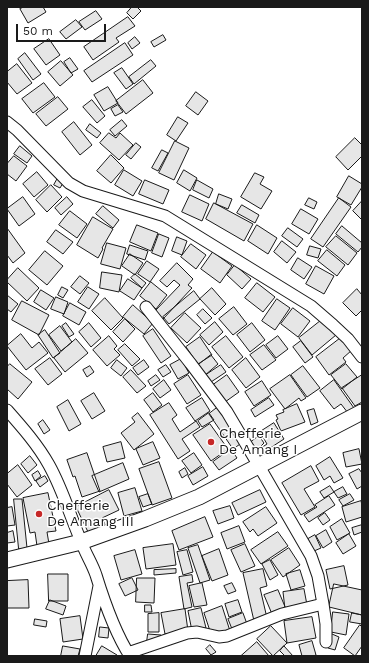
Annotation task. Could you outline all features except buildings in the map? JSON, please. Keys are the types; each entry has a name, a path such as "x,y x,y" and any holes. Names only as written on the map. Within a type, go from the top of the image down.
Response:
{"main road":[{"path":"7,560 81,542 200,497 362,412"}],"street":[{"path":"7,122 17,130 69,183 83,190 165,216 311,306 348,339 362,357"},
{"path":"146,307 187,358 227,412 311,556 318,576 323,604 326,624 326,642"},
{"path":"7,410 33,440 49,465 63,494 121,641 129,655 187,633 197,632 219,637 227,636 282,614 323,604"},
{"path":"85,656 99,586"}],"place":[{"name":"Chefferie De Amang I","path":"211,442"},
{"name":"Chefferie De Amang III","path":"39,514"}]}
